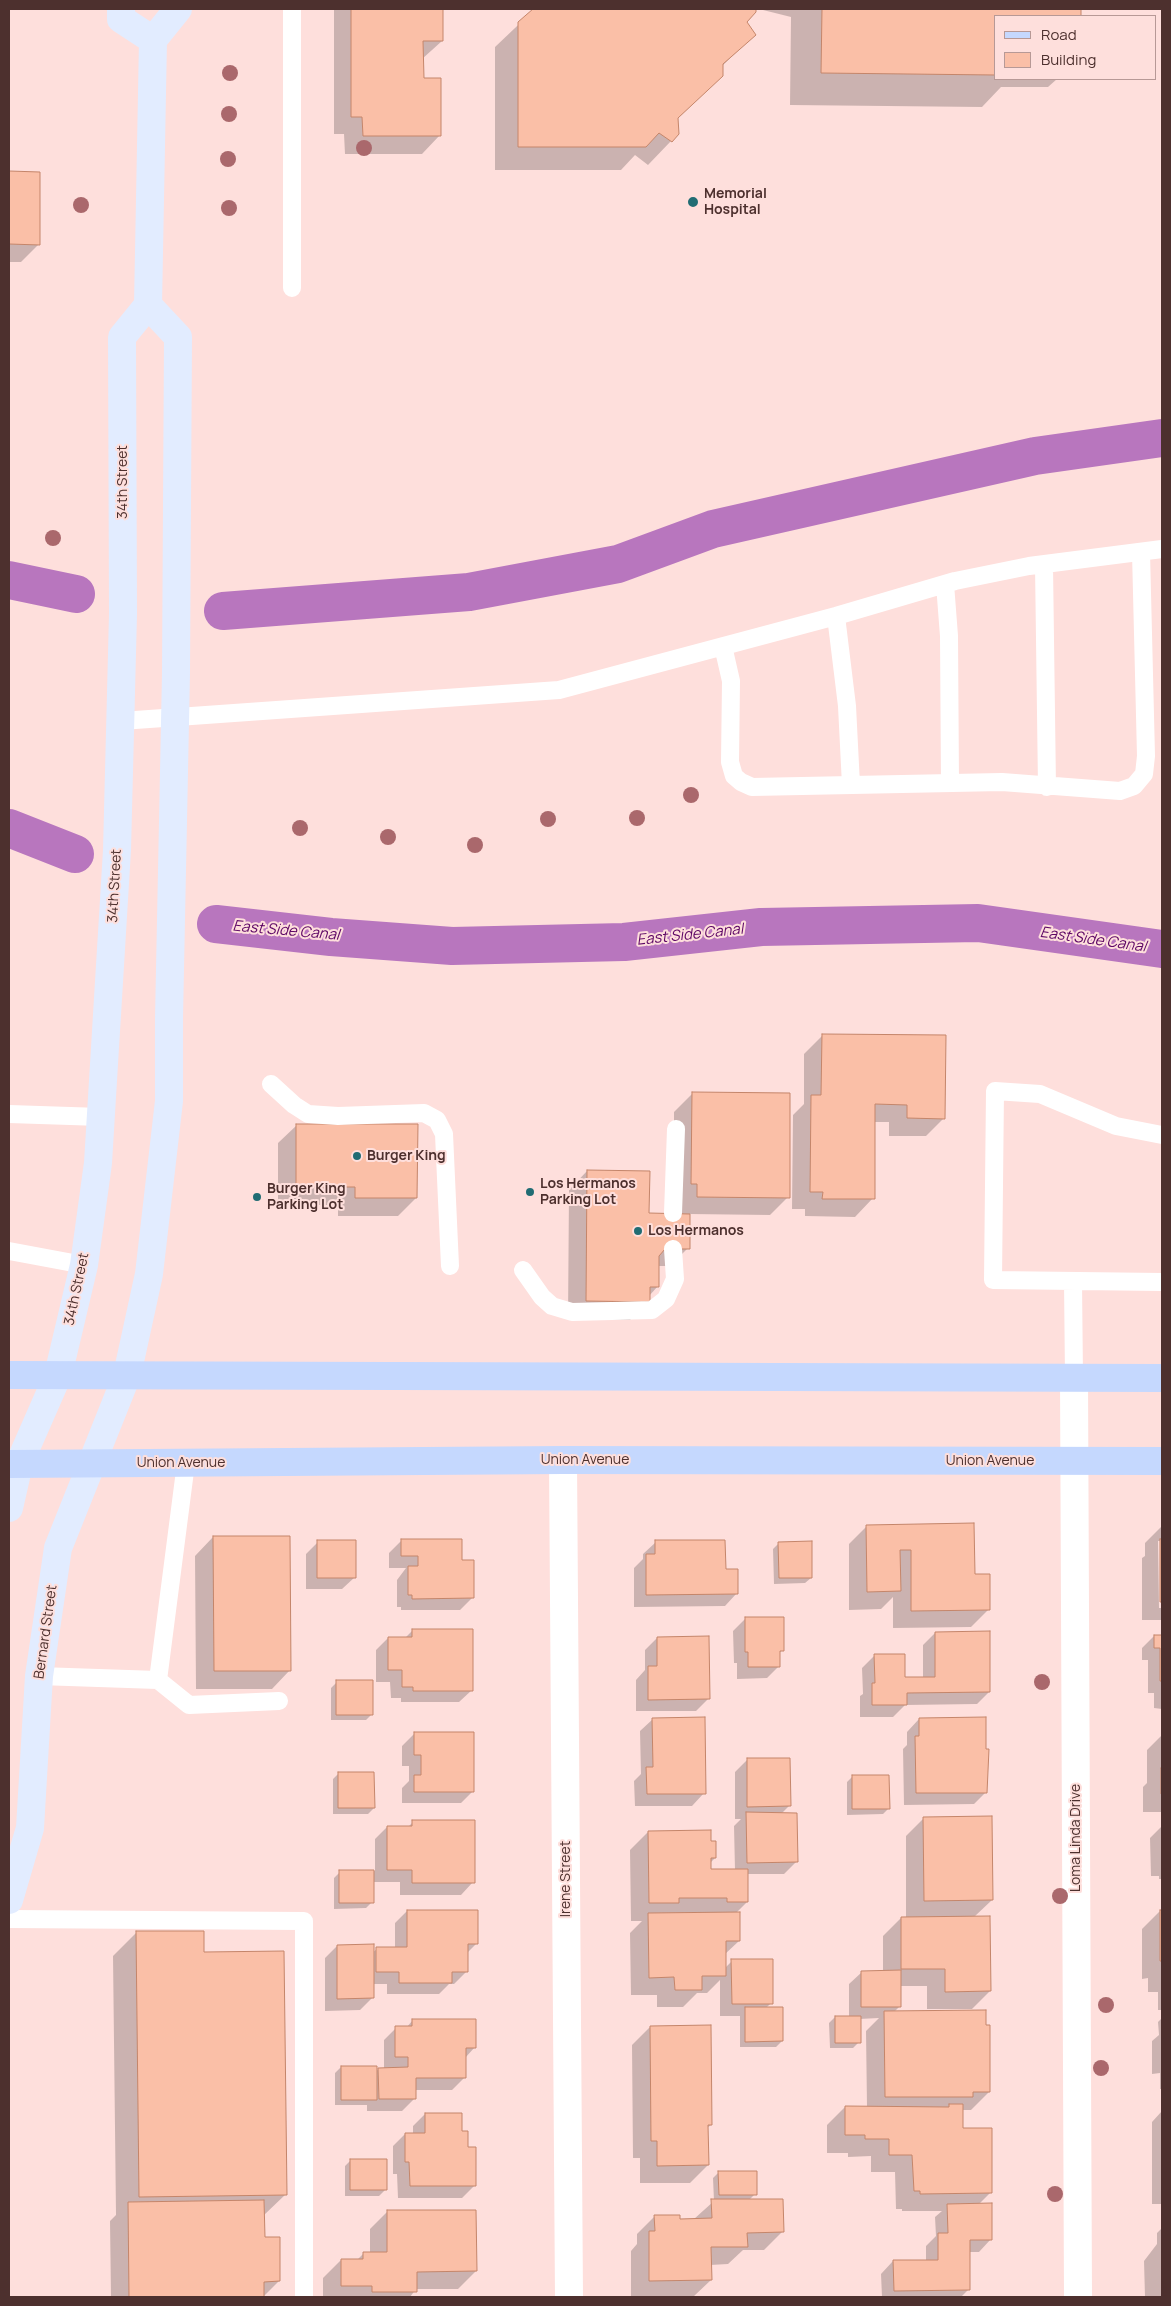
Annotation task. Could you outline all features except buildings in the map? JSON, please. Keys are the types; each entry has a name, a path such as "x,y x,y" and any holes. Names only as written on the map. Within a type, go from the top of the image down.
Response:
{"main road":[{"path":"9,1375 1162,1378"},
{"name":"Union Avenue","path":"14,1464 563,1460 1162,1461"}],"street":[{"path":"121,9 121,19 153,40"},
{"path":"127,1375 149,1274 169,1101 178,337 148,305 153,40 178,9"},
{"name":"34th Street","path":"14,1464 58,1374 84,1265 98,1163 117,850 124,614 122,337 148,305"},
{"name":"Bernard Street","path":"9,1900 30,1828 40,1676 58,1548 127,1375"},
{"name":"Loma Linda Drive","path":"1074,1378 1078,2297"},
{"name":"Irene Street","path":"563,1460 569,2297"},
{"path":"9,1508 14,1464"}],"lane":[{"path":"292,9 292,288"},
{"path":"120,721 559,690 836,616 945,584 1044,565 1162,549"},
{"path":"723,646 731,682 732,728 730,762 734,776 752,787 1002,782 1047,787 1120,791 1134,786 1144,774 1146,756 1146,690 1141,552"},
{"path":"1044,565 1047,787"},
{"path":"945,584 949,636 950,783"},
{"path":"836,616 847,706 851,785"},
{"path":"272,1084 294,1105 308,1114 338,1116 424,1113 436,1120 444,1134 450,1266"},
{"path":"1162,1135 1116,1126 1040,1094 995,1091 993,1280 1162,1282"},
{"path":"9,1114 100,1117"},
{"path":"673,1213 676,1129"},
{"path":"524,1270 542,1297 552,1306 572,1312 652,1310 666,1298 675,1279 673,1248"},
{"path":"9,1251 84,1265"},
{"path":"1073,1281 1074,1378"},
{"path":"158,1680 186,1463"},
{"path":"40,1676 158,1680 189,1706 279,1701"},
{"path":"9,1919 304,1921 304,2297"}],"waterway":[{"path":"223,611 469,592 618,564 713,529 1035,456 1162,438"},
{"path":"9,580 76,594"},
{"name":"East Side Canal","path":"9,828 75,854"},
{"name":"East Side Canal","path":"216,924 331,937 452,946 624,942 761,927 978,923 1162,949"}],"place":[{"name":"Memorial Hospital","path":"693,202"},
{"name":"Burger King","path":"357,1156"},
{"name":"Los Hermanos Parking Lot","path":"530,1192"},
{"name":"Burger King Parking Lot","path":"257,1197"},
{"name":"Los Hermanos","path":"638,1231"}]}
